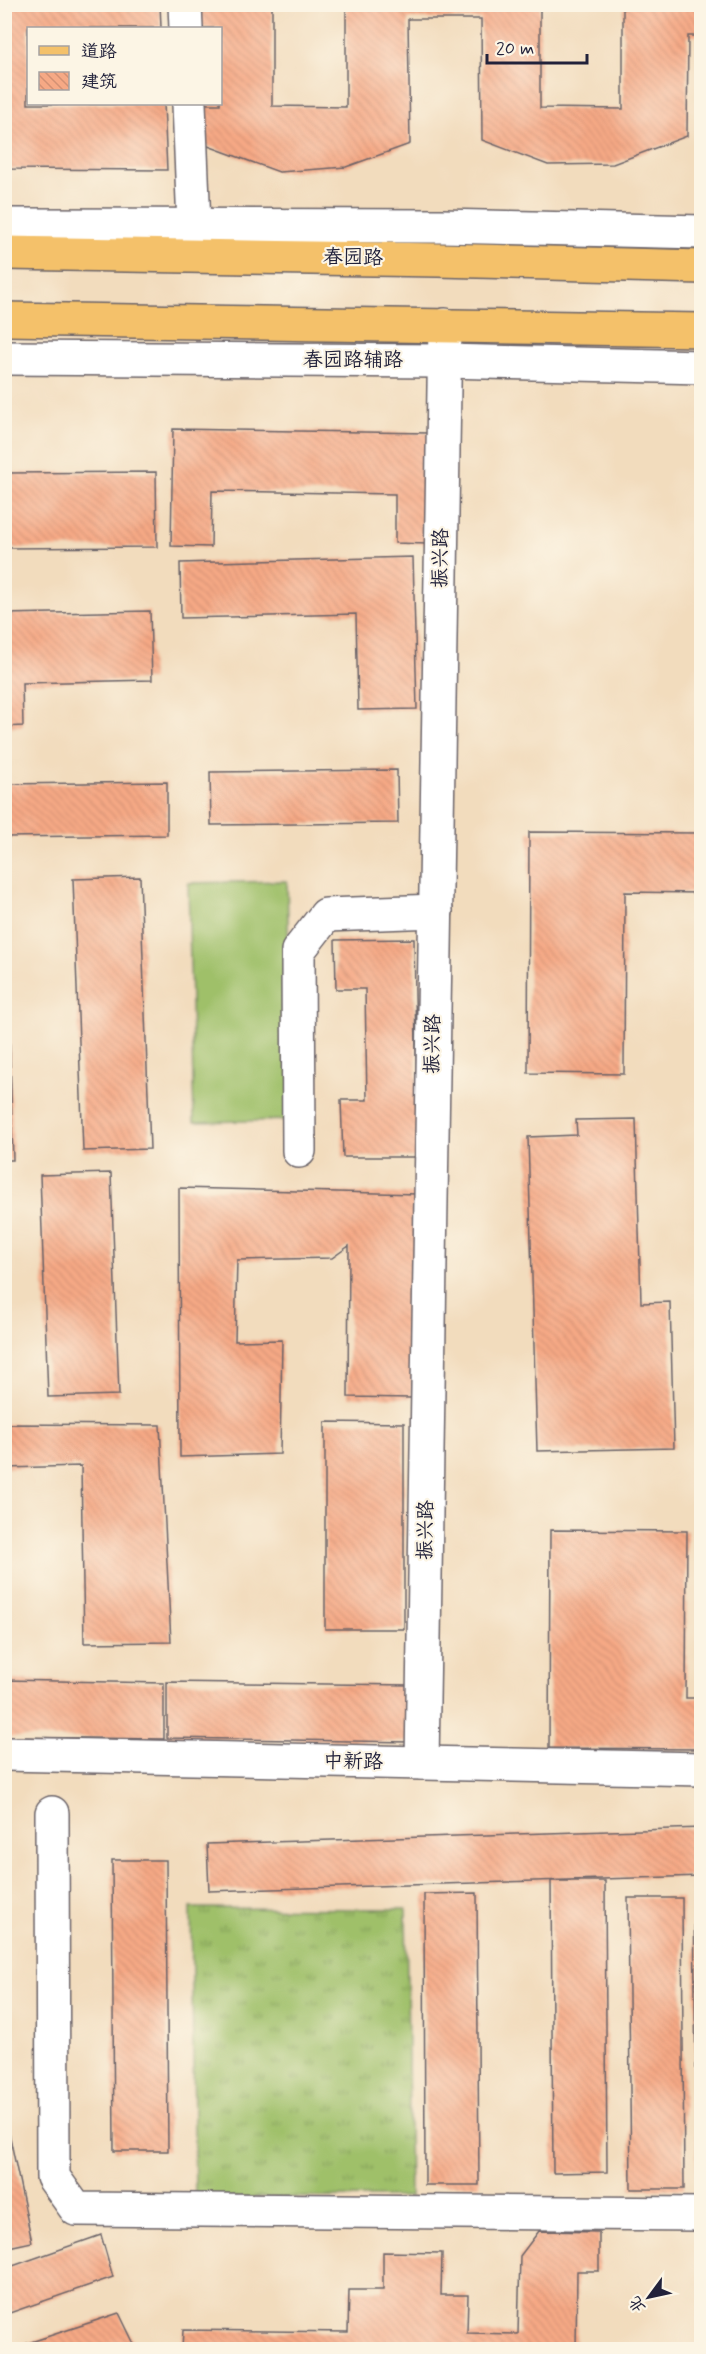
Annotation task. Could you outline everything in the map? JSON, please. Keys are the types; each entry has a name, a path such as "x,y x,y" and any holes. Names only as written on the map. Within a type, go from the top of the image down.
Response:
{"main road":[{"name":"春园路","path":"4,253 702,267"},
{"path":"4,319 702,330"}],"street":[{"path":"185,4 186,27"},
{"path":"189,105 194,225"},
{"path":"4,225 442,226 702,232"},
{"name":"振兴路","path":"422,1763 444,325"},
{"name":"春园路辅路","path":"4,358 444,361 702,368"},
{"path":"299,1151 298,951 326,915 436,911"},
{"name":"中新路","path":"4,1754 702,1769"},
{"path":"52,1813 53,2176 76,2209 702,2214"}],"green space":[{"path":"287,881 293,1120 194,1122 188,883"},
{"path":"191,1908 406,1909 410,2197 195,2198"}],"building":[{"path":"4,4 160,4 161,27 27,27 27,105 164,105 167,170 4,169"},
{"path":"197,4 272,4 272,106 346,107 346,4 540,4 540,108 623,109 623,4 702,4 702,36 688,36 687,136 613,164 548,165 482,140 481,19 408,19 410,144 346,167 279,172 197,142 197,105 222,105 222,27 197,27"},
{"path":"173,429 429,433 428,544 395,543 395,494 212,491 211,547 171,546"},
{"path":"156,472 157,547 4,548 4,473"},
{"path":"413,557 417,709 358,710 356,614 181,618 180,563"},
{"path":"150,611 152,680 22,683 23,726 4,727 4,614"},
{"path":"397,770 398,823 211,825 210,772"},
{"path":"167,782 167,835 4,837 4,784"},
{"path":"529,832 702,833 702,893 625,892 624,1074 528,1073"},
{"path":"140,877 150,1149 83,1151 73,879"},
{"path":"414,939 418,1157 343,1157 341,1100 367,1100 365,989 336,989 335,940"},
{"path":"4,992 8,992 13,1160 4,1160"},
{"path":"636,1119 641,1303 670,1302 674,1448 537,1451 528,1137 577,1135 576,1120"},
{"path":"111,1173 119,1395 48,1397 40,1175"},
{"path":"179,1188 417,1194 412,1398 348,1397 349,1246 332,1258 237,1260 235,1341 282,1340 280,1454 180,1457"},
{"path":"325,1422 404,1423 404,1629 325,1629"},
{"path":"5,1424 160,1425 171,1642 84,1643 81,1466 5,1468"},
{"path":"550,1530 687,1531 686,1698 702,1698 702,1749 549,1748"},
{"path":"4,1680 164,1683 164,1739 4,1737"},
{"path":"167,1682 410,1685 409,1742 167,1738"},
{"path":"702,1828 702,1876 209,1891 207,1844"},
{"path":"112,1860 166,1860 168,2151 114,2151"},
{"path":"551,1881 605,1881 607,2172 553,2173"},
{"path":"477,1893 479,2185 425,2185 424,1894"},
{"path":"694,1894 702,1894 702,2186 697,2186"},
{"path":"628,1898 682,1898 684,2189 631,2189"},
{"path":"4,2109 32,2242 4,2248"},
{"path":"539,2231 599,2232 599,2271 577,2271 576,2350 182,2350 183,2330 348,2332 349,2290 383,2290 383,2252 442,2253 441,2295 468,2295 467,2333 518,2334 520,2256"},
{"path":"101,2235 113,2277 4,2315 4,2269"},
{"path":"119,2313 137,2350 4,2350 4,2328 10,2349"}]}
